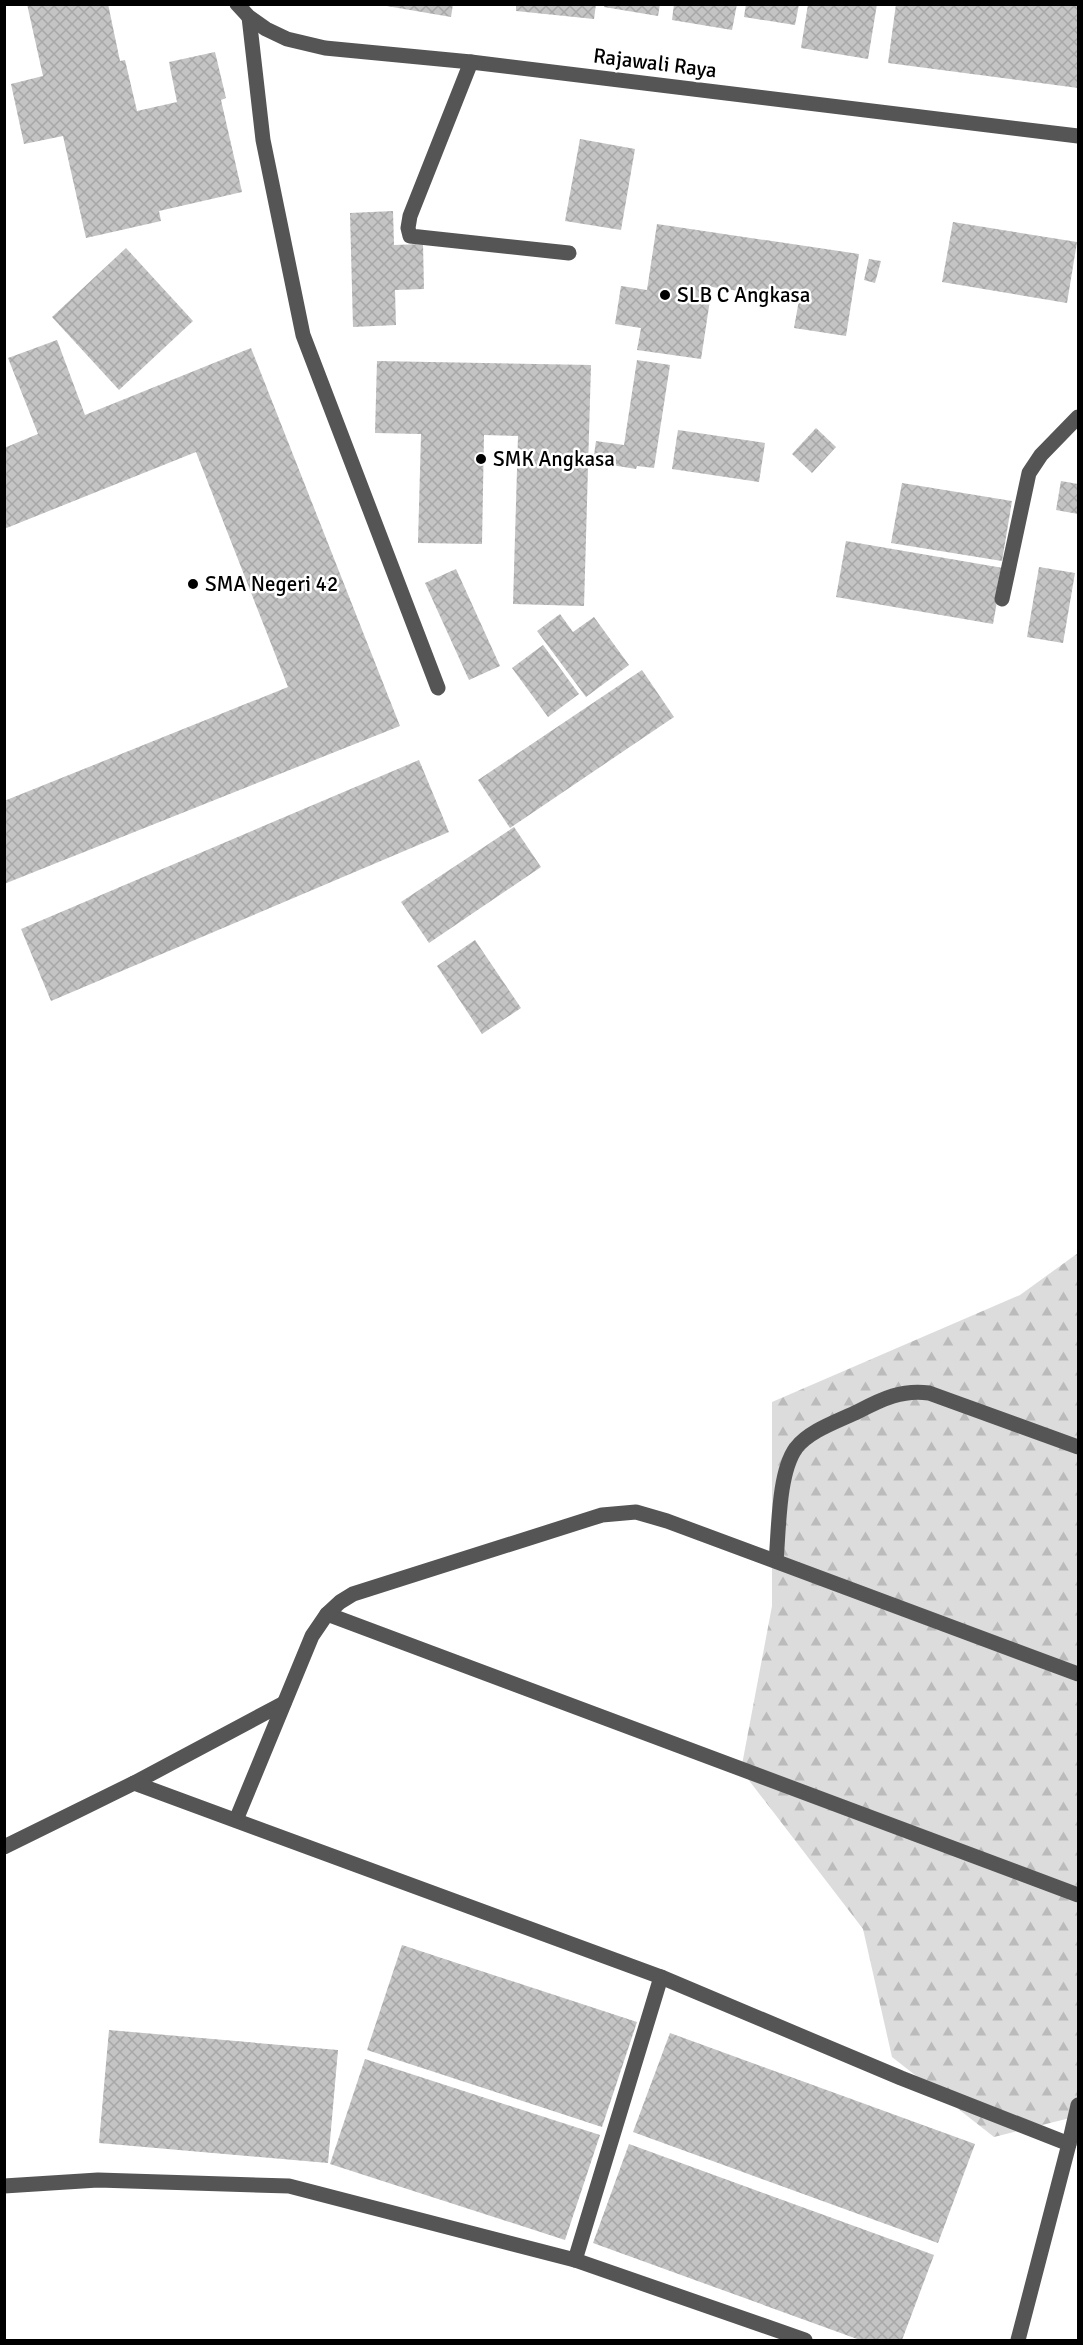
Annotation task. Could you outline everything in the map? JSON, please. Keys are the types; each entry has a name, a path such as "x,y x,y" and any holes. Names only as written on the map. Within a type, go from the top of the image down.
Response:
{"street":[{"name":"Rajawali Raya","path":"237,4 249,17 287,39 306,45 471,62 1078,136"},
{"path":"249,17 263,140 303,335 438,688"},
{"path":"471,62 410,216 408,228 411,236 569,253"},
{"path":"1002,599 1029,473 1041,455 1078,417"},
{"path":"776,1561 784,1482 789,1462 797,1448 824,1428 884,1398 914,1391 929,1393 1078,1447"},
{"path":"236,1820 312,1636 327,1614 340,1602 353,1594 602,1515 622,1513 652,1516 1078,1674"},
{"path":"327,1614 1078,1895"},
{"path":"4,1847 134,1783 284,1703"},
{"path":"134,1783 661,1977 900,2078 1069,2144"},
{"path":"575,2260 661,1977"},
{"path":"1018,2340 1078,2105"},
{"path":"4,2186 98,2180 289,2187 575,2260 805,2340"}],"green space":[{"path":"1078,1253 1078,2116 994,2137 892,2057 863,1929 741,1770 772,1606 772,1402 1020,1295"}],"building":[{"path":"27,4 108,4 120,61 125,60 137,111 177,102 169,62 215,52 226,98 221,100 242,192 159,211 161,221 86,238 63,136 24,144 11,84 43,76"},
{"path":"375,4 453,4 451,17"},
{"path":"516,4 596,4 594,19 516,11"},
{"path":"605,4 660,4 658,16 604,7"},
{"path":"674,4 737,4 732,30 672,20"},
{"path":"746,4 799,4 795,25 744,17"},
{"path":"808,4 877,4 868,59 801,48"},
{"path":"896,4 1078,4 1078,88 888,63"},
{"path":"580,139 635,149 621,230 565,221"},
{"path":"393,211 394,245 423,244 424,289 395,290 396,325 353,327 350,213"},
{"path":"953,222 1077,242 1067,303 942,282"},
{"name":"SLB C Angkasa","path":"657,224 859,254 846,336 794,328 799,300 712,287 701,359 637,350 641,328 615,324 621,286 647,290"},
{"path":"126,248 193,321 119,390 52,317"},
{"path":"869,259 881,261 875,283 864,280"},
{"path":"57,340 85,415 251,348 400,726 4,884 4,801 288,687 196,452 4,529 4,448 38,434 8,358"},
{"path":"637,360 670,365 654,468 637,466 636,469 593,462 596,441 624,445"},
{"path":"377,361 591,365 584,606 513,604 518,436 484,435 482,544 418,543 421,434 375,433"},
{"path":"816,428 836,447 812,473 792,454"},
{"path":"678,430 765,443 759,482 672,469"},
{"path":"1061,481 1078,484 1078,514 1056,510"},
{"path":"902,483 1012,501 1002,561 891,543"},
{"path":"846,541 1003,568 993,624 836,597"},
{"path":"1039,567 1075,573 1063,643 1027,637"},
{"path":"456,569 500,666 469,680 425,583"},
{"path":"560,614 573,632 594,617 629,665 586,697 537,631"},
{"path":"543,645 579,694 548,717 512,668"},
{"path":"642,670 674,717 510,828 478,780"},
{"path":"419,760 449,832 51,1001 21,929"},
{"path":"514,827 541,867 429,943 401,902"},
{"path":"475,940 521,1008 482,1034 437,966"},
{"path":"402,1945 637,2022 602,2127 367,2050"},
{"path":"109,2030 338,2050 328,2163 99,2143"},
{"path":"670,2033 975,2144 938,2243 633,2132"},
{"path":"365,2059 600,2135 565,2240 330,2164"},
{"path":"629,2144 934,2255 902,2340 860,2340 593,2243"}],"place":[{"name":"SLB C Angkasa","path":"665,295"},
{"name":"SMK Angkasa","path":"481,459"},
{"name":"SMA Negeri 42","path":"193,584"}]}
